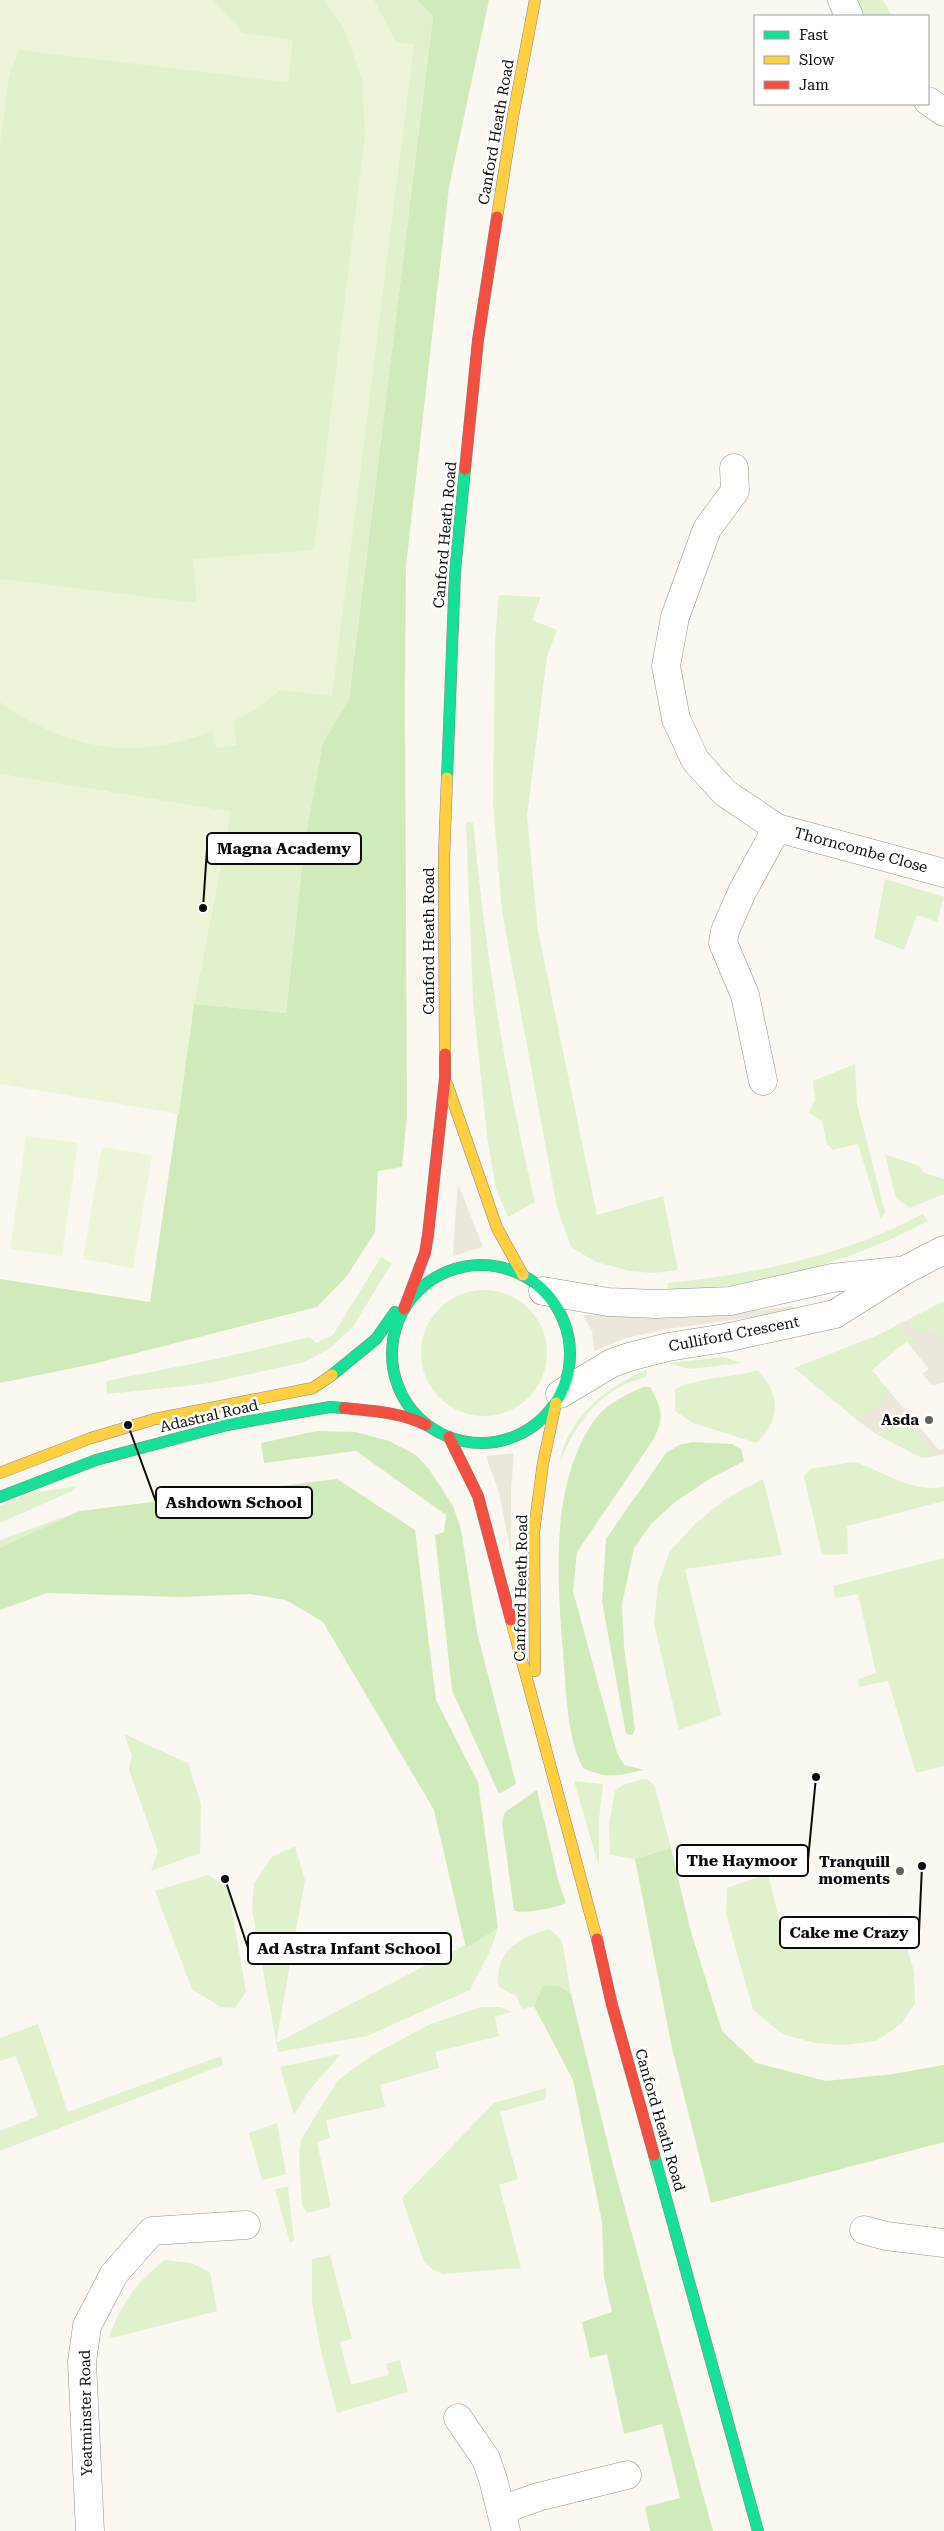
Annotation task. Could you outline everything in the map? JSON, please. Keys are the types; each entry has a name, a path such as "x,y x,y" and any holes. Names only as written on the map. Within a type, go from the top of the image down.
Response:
{"main road":[{"name":"Canford Heath Road","path":"404,1309 413,1287 428,1234 445,1078 444,857 455,571 478,340 513,116 535,0"},
{"name":"Canford Heath Road","path":"445,1078 497,1228 533,1283"},
{"path":"491,1266 533,1283 561,1316 569,1339 569,1363 558,1398 545,1415 532,1427 509,1438 474,1443 449,1437 429,1427 419,1418 403,1397 394,1372 392,1352 395,1329 404,1309 427,1283 457,1268 491,1266"},
{"path":"313,1388 346,1366 376,1339 413,1287"},
{"path":"382,1361 392,1352"},
{"path":"0,1473 91,1438 155,1419 313,1388 348,1379"},
{"name":"Canford Heath Road","path":"536,1717 534,1531 543,1462 558,1398"},
{"name":"Adastral Road","path":"0,1497 96,1460 227,1425 330,1407 382,1412 416,1420 429,1427"},
{"name":"Canford Heath Road","path":"449,1437 478,1496 536,1717 588,1903 612,2006 758,2531"}],"street":[{"path":"842,0 848,15"},
{"path":"929,102 944,112"},
{"name":"Thorncombe Close","path":"734,468 735,491 707,529 674,617 666,666 676,719 696,760 725,793 777,828 944,873"},
{"name":"Thorncombe Close","path":"763,1081 745,995 723,943 725,931 742,892 777,828"},
{"name":"Culliford Crescent","path":"558,1398 612,1363 629,1357 668,1347 725,1338 835,1314 905,1270 944,1250"},
{"name":"Culliford Crescent","path":"533,1283 608,1302 648,1304 730,1301 832,1278 905,1270"},
{"name":"Yeatminster Road","path":"90,2531 82,2362 87,2326 114,2274 152,2231 246,2224"},
{"path":"864,2230 886,2236 944,2243"},
{"path":"458,2418 486,2460 494,2479 503,2520 538,2497 627,2475"}],"green space":[{"path":"0,0 417,0 433,17 349,700 323,742 305,840 286,1013 194,1004 231,812 0,774"},
{"path":"0,0 213,0 243,33 293,40 288,82 19,50 9,77 0,143"},
{"path":"324,0 374,0 396,42 414,45 332,696 280,690 259,707 233,722 237,745 216,748 212,731 183,741 128,748 102,746 50,731 0,702 0,579 197,603 193,559 314,550 365,135 362,80 344,28"},
{"path":"417,0 489,0 449,187 406,566 407,1116 402,1167 378,1171 375,1232 347,1276 317,1307 93,1364 0,1383 0,1279 150,1302 194,1004 286,1013 305,840 323,742 349,700 433,17"},
{"path":"854,0 883,0 891,15 862,15"},
{"path":"499,595 541,597 532,620 557,630 547,656 527,816 538,931 597,1215 663,1196 678,1270 653,1273 630,1271 596,1262 571,1247 557,1207 502,912 493,804 495,639"},
{"path":"0,774 231,812 194,1004 179,1114 0,1084"},
{"path":"466,822 473,822 497,1013 514,1108 535,1202 508,1217 496,1189 487,1136 473,1000"},
{"path":"885,879 944,897 937,922 917,915 904,950 874,938"},
{"path":"855,1064 857,1104 885,1212 881,1220 858,1144 833,1150 827,1144 822,1121 809,1113 815,1100 813,1081"},
{"path":"26,1136 78,1143 62,1256 10,1249"},
{"path":"102,1147 152,1155 133,1268 83,1259"},
{"path":"885,1154 919,1166 924,1173 944,1179 944,1194 910,1208 896,1198"},
{"path":"923,1214 928,1221 897,1236 866,1250 802,1271 702,1289 667,1291 668,1283 767,1268 831,1252 893,1229"},
{"path":"381,1257 392,1263 352,1328 330,1348 305,1362 204,1384 107,1394 106,1381 216,1359 310,1337 316,1343 333,1335"},
{"path":"484,1290 508,1295 528,1309 542,1329 547,1353 542,1377 528,1397 508,1411 484,1416 460,1411 440,1397 426,1377 421,1353 426,1329 440,1309 460,1295"},
{"path":"944,1301 944,1342 932,1328 920,1337 907,1320"},
{"path":"899,1324 915,1342 910,1346 907,1341 872,1370 889,1391 883,1395 889,1401 856,1419 794,1368 878,1335"},
{"path":"724,1357 742,1363 690,1369 667,1363"},
{"path":"646,1370 647,1377 617,1389 593,1408 583,1419 560,1461 572,1430 591,1405 617,1385"},
{"path":"758,1370 770,1389 775,1407 770,1425 757,1443 693,1423 675,1411 675,1389 695,1382"},
{"path":"643,1387 650,1387 659,1407 660,1419 657,1432 577,1552 573,1591 617,1753 624,1765 644,1770 620,1775 606,1775 583,1768 571,1731 567,1704 560,1603 559,1538 569,1474 580,1445 596,1418 606,1408"},
{"path":"901,1423 914,1430 934,1456 922,1458 876,1434"},
{"path":"317,1431 356,1432 389,1441 416,1455 429,1469 453,1506 461,1529 477,1632 516,1784 499,1794 452,1690 435,1535 444,1532 446,1515 356,1451 264,1463 261,1443"},
{"path":"692,1442 732,1444 741,1449 744,1461 711,1478 675,1502 652,1523 634,1548 622,1604 624,1646 635,1730 632,1735 626,1734 602,1601 606,1539 666,1453 679,1445"},
{"path":"854,1462 909,1484 920,1487 944,1487 944,1501 847,1526 848,1554 822,1555 804,1476 810,1469"},
{"path":"337,1479 415,1530 436,1700 478,1782 498,1928 466,1948 434,1810 323,1622 286,1600 249,1594 182,1597 47,1593 0,1610 0,1548 80,1511"},
{"path":"763,1479 782,1555 685,1569 721,1715 679,1730 654,1624 658,1584 670,1551 696,1523 727,1498"},
{"path":"77,1486 74,1490 0,1523 0,1506 31,1493"},
{"path":"80,1511 0,1549 0,1540"},
{"path":"944,1558 944,1766 916,1773 888,1681 859,1687 858,1679 876,1673 858,1594 835,1598 833,1586"},
{"path":"124,1734 188,1763 201,1804 200,1853 151,1871 158,1851 129,1770 132,1755"},
{"path":"643,1779 649,1780 655,1787 671,1848 635,1859 610,1855 609,1825 615,1791 623,1785"},
{"path":"574,1781 603,1784 599,1819 599,1867"},
{"path":"537,1790 559,1883 566,1903 540,1910 519,1912 514,1911 502,1822 505,1812"},
{"path":"295,1846 305,1880 276,2042 252,1910 254,1883 272,1857"},
{"path":"671,1848 691,1932 722,2031 756,2063 826,2081 893,2074 944,2065 944,2142 711,2203 672,2048 635,1859"},
{"path":"768,1874 785,1944 897,1915 914,1971 915,2003 901,2024 876,2041 844,2045 815,2043 782,2034 753,2010 726,1914 727,1888"},
{"path":"208,1875 228,1887 246,1992 235,2008 221,2007 192,1989 155,1891"},
{"path":"498,1928 490,1951 470,1990 367,2036 278,2052 276,2043"},
{"path":"550,1929 562,1941 571,1994 559,1986 543,1985 534,2006 522,2009 516,1996 499,1987 498,1974 500,1964 511,1947 529,1936"},
{"path":"543,1985 559,1986 571,1994 611,2157 713,2531 650,2531 645,2507 680,2498 662,2424 624,2434 607,2354 590,2358 582,2322 612,2312 604,2277 602,2222 573,2080 534,2006"},
{"path":"481,2007 500,2007 512,2012 495,2017 499,2036 435,2052 439,2068 380,2085 385,2107 326,2120 330,2138 317,2142 331,2207 307,2213 302,2205 299,2157 301,2140 337,2081 372,2055 431,2024"},
{"path":"38,2024 68,2112 221,2056 223,2065 0,2151 0,2131 38,2116 16,2056 0,2061 0,2038"},
{"path":"341,2054 307,2093 294,2115 280,2067"},
{"path":"546,2088 546,2099 500,2112 518,2179 499,2185 521,2268 443,2274 432,2269 424,2262 402,2198 494,2103"},
{"path":"277,2123 286,2174 262,2180 249,2133"},
{"path":"288,2187 294,2241 290,2243 275,2189"},
{"path":"330,2255 352,2339 340,2342 351,2385 389,2375 386,2364 400,2360 408,2392 337,2413 320,2347 312,2302 312,2259"},
{"path":"165,2260 191,2263 210,2272 217,2311 108,2339 130,2295 145,2277"}],"shaded area":[{"path":"458,1184 483,1247 453,1256 454,1235"},
{"path":"793,1306 794,1311 668,1329 626,1338 594,1351 592,1331 583,1315 665,1316 730,1314"},
{"path":"907,1320 920,1336 932,1328 944,1342 944,1383 932,1385 922,1374 929,1369 910,1346 914,1341 899,1324"},
{"path":"889,1391 939,1450 944,1449 944,1454 934,1456 914,1430 901,1423 876,1434 856,1419 888,1401 883,1395"},
{"path":"514,1453 511,1490 511,1553 499,1493 486,1456"}],"traffic: fast":[{"path":"447,778 455,571 465,469"},
{"path":"481,1265 515,1272 530,1280 544,1291 555,1305 563,1320 570,1354 563,1388 555,1403 544,1417 530,1428 515,1436 481,1443 447,1436 432,1428 418,1417 407,1403 399,1388 392,1354 399,1320 407,1305 418,1291 432,1280 447,1272 481,1265"},
{"path":"332,1375 376,1339 395,1312"},
{"path":"0,1497 96,1460 227,1425 330,1407 344,1408"},
{"path":"654,2155 758,2531"}],"traffic: slow":[{"path":"497,217 513,116 535,0"},
{"path":"445,1054 444,857 447,778"},
{"path":"447,1084 497,1228 523,1275"},
{"path":"0,1473 91,1438 155,1419 313,1388 332,1375"},
{"path":"535,1671 534,1531 543,1463 556,1403"},
{"path":"511,1620 597,1939"}],"traffic: jam":[{"path":"465,469 478,340 497,217"},
{"path":"404,1309 425,1253 428,1235 445,1078 445,1054"},
{"path":"344,1408 406,1417 426,1425"},
{"path":"449,1437 478,1496 511,1620"},
{"path":"597,1939 612,2005 654,2155"}],"place":[{"name":"Magna Academy","path":"203,908"},
{"name":"Asda","path":"929,1420"},
{"name":"Ashdown School","path":"128,1425"},
{"name":"The Haymoor","path":"816,1777"},
{"name":"Cake me Crazy","path":"922,1866"},
{"name":"Tranquill moments","path":"900,1871"},
{"name":"Ad Astra Infant School","path":"225,1879"}]}
